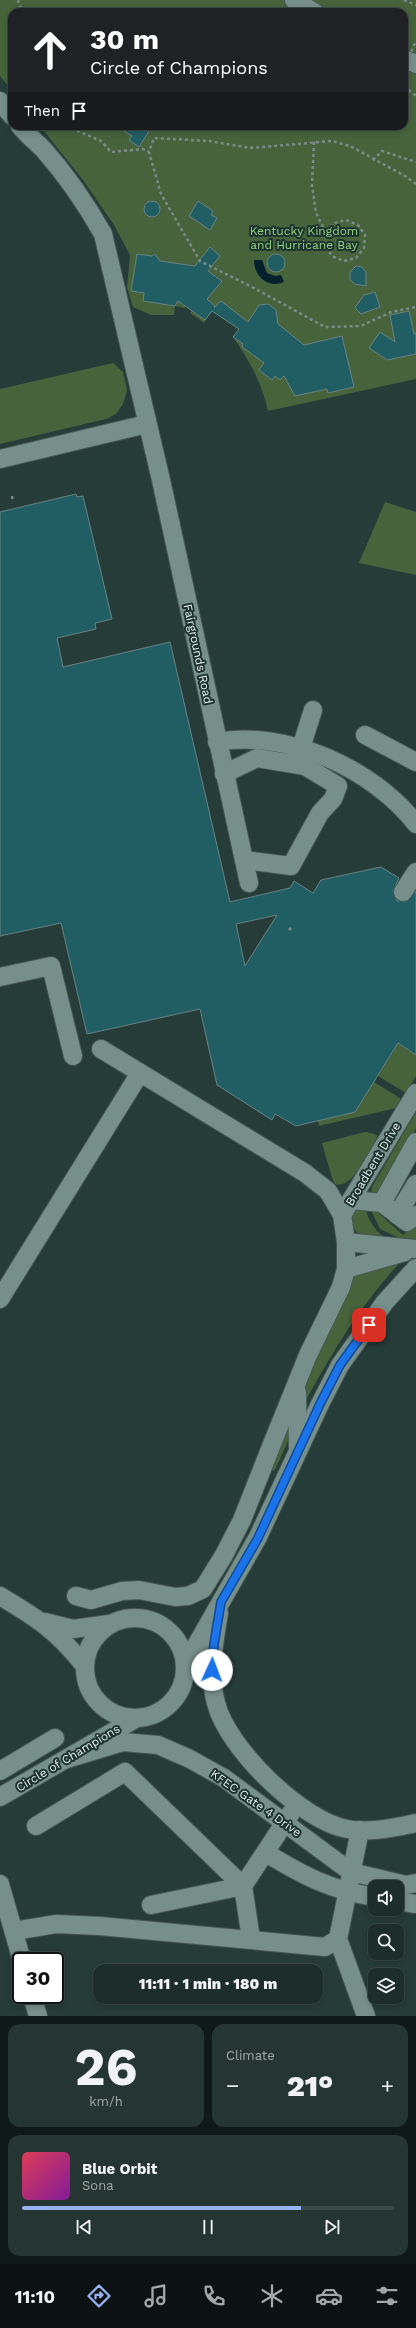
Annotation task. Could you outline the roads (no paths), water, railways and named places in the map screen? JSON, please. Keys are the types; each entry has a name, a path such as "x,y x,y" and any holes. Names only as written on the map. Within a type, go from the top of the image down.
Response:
{"street":[{"path":"294,0 307,8"},
{"path":"0,101 8,111"},
{"name":"Fairgrounds Road","path":"24,130 44,150 72,185 84,201 103,234 148,424 249,883"},
{"path":"0,459 148,424"},
{"path":"302,748 313,710"},
{"path":"365,735 416,762"},
{"path":"217,742 235,739 302,748 335,761 393,798 416,824"},
{"path":"224,774 257,758 305,766 338,786 333,799 320,813 291,866 244,860"},
{"path":"403,892 416,872"},
{"path":"0,977 51,966 73,1056"},
{"path":"76,1596 92,1600 122,1592 139,1590 175,1597 188,1596 203,1588 224,1555 242,1520 296,1386 341,1287 346,1269 346,1242 342,1215 328,1191 305,1173 101,1049"},
{"path":"0,1299 140,1073"},
{"name":"Broadbent Drive","path":"342,1215 416,1093"},
{"path":"382,1203 416,1142"},
{"path":"397,1215 416,1184"},
{"path":"352,1200 382,1203 407,1222 416,1215"},
{"path":"346,1242 414,1250"},
{"path":"346,1269 414,1250"},
{"path":"109,1624 96,1634 88,1648 84,1664 85,1681 96,1700 104,1708 118,1716 135,1719 151,1716 170,1704 178,1695 184,1680 186,1663 258,1538 320,1404 340,1365 381,1308 416,1268"},
{"path":"296,1386 298,1452"},
{"path":"259,1475 282,1486"},
{"path":"0,1596 43,1622 66,1642 84,1664"},
{"path":"221,1602 214,1644 212,1684 216,1704 223,1723 239,1749 298,1804 318,1818 334,1826 360,1830 416,1822"},
{"path":"43,1622 73,1629 109,1624 125,1618 142,1617 158,1623 172,1633 181,1647 186,1663"},
{"name":"Circle of Champions","path":"0,1797 135,1719"},
{"path":"0,1771 55,1738"},
{"name":"KFEC Gate 4 Drive","path":"67,1759 123,1742 158,1744 190,1759 224,1778 351,1872 406,1885 416,1883"},
{"path":"36,1826 125,1772 243,1886 252,1938"},
{"path":"151,1905 243,1886 298,1804"},
{"path":"360,1830 346,1893 338,1939 366,2016"},
{"path":"266,1853 307,1878 346,1893 368,1896"},
{"path":"0,1884 20,1952"},
{"path":"404,1902 416,1904"},
{"path":"14,1931 56,1924 252,1938 325,1947 338,1939"},
{"path":"35,2004 38,2016"}],"water":[{"path":"254,260 262,260 267,273 275,276 281,275 284,282 273,284 263,280 256,271"}],"park label":[{"name":"Kentucky Kingdom and Hurricane Bay","path":"304,238"}]}
